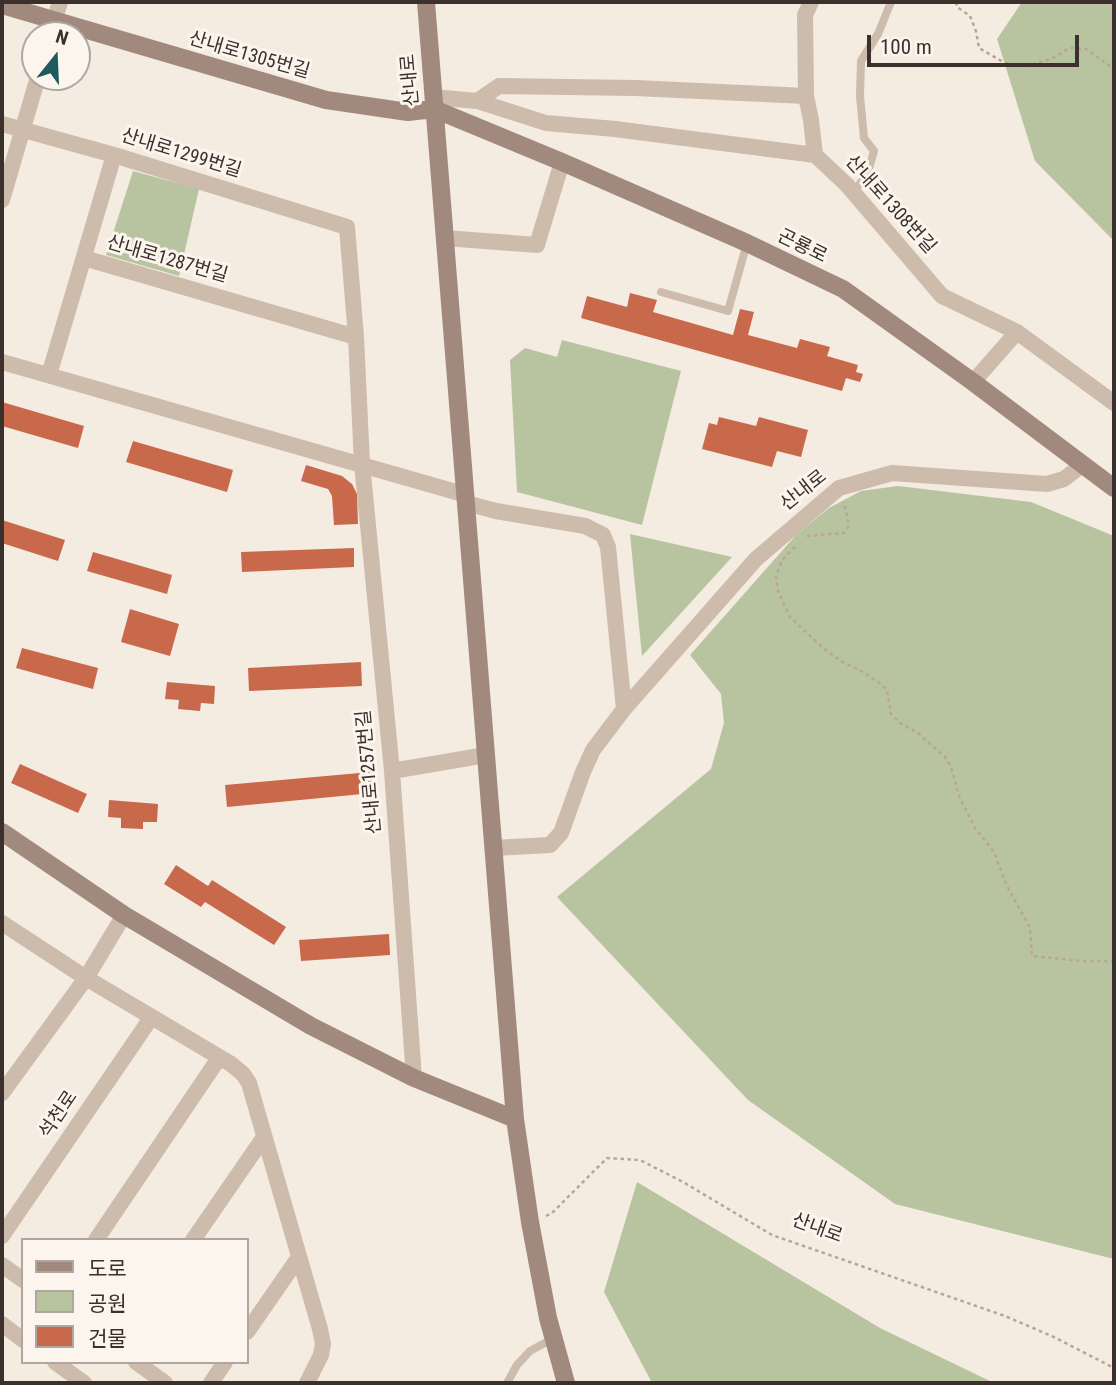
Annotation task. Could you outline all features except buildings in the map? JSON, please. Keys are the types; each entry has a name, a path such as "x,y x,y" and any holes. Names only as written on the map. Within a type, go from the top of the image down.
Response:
{"main road":[{"name":"산내로","path":"426,2 515,1119 530,1222 566,1383"},
{"name":"산내로1305번길","path":"2,5 37,21"},
{"name":"산내로1305번길","path":"91,38 326,100 408,112 434,103"},
{"name":"곤룡로","path":"434,103 747,243 843,289 1114,488"},
{"path":"2,832 124,915 311,1026 414,1078 515,1119"}],"street":[{"path":"54,21 60,2"},
{"path":"811,2 805,15 806,96 814,155"},
{"path":"477,101 499,86 635,88 806,96"},
{"path":"2,200 34,91"},
{"name":"산내로1308번길","path":"434,103 477,101 546,122 814,155 854,192 942,296 1017,332 1114,403"},
{"name":"산내로1299번길","path":"2,124 114,155 347,227 356,337"},
{"path":"83,258 114,155"},
{"path":"445,238 537,245 562,162"},
{"name":"산내로1287번길","path":"49,375 83,258 356,337"},
{"path":"973,382 1017,332"},
{"path":"356,337 362,464"},
{"path":"2,362 463,494 466,503 496,511 585,526 603,535 608,547 624,709"},
{"name":"산내로1257번길","path":"362,464 392,772 414,1078"},
{"name":"산내로","path":"493,848 550,845 561,833 593,750 624,709 755,559 839,488 892,473 1047,484 1063,479 1082,466"},
{"path":"392,772 486,755"},
{"path":"2,1093 86,978 124,915"},
{"path":"4,930 243,1074 248,1083 323,1344 321,1355 307,1383"},
{"name":"석천로","path":"2,1236 151,1018"},
{"path":"97,1238 219,1058"},
{"path":"194,1238 264,1137"},
{"path":"248,1331 299,1257"},
{"path":"2,1265 21,1279"},
{"path":"2,1325 21,1338"},
{"path":"58,1364 84,1383"},
{"path":"139,1364 165,1383"},
{"path":"211,1383 224,1364"}],"lane":[{"path":"854,192 868,172 874,151 864,138 860,96 861,61 878,34 891,2"},
{"path":"661,292 728,311 747,243"},
{"path":"507,1383 517,1365 530,1351 554,1338"}],"path":[{"path":"956,2 957,7 970,16 979,48 1005,64 1027,66 1051,59 1069,48 1086,49 1114,69"},
{"path":"803,536 844,533 849,526 839,488"},
{"path":"795,547 782,560 775,576 778,591 790,617 842,662 881,684 887,690 891,714 945,757 975,828 993,852 1006,884 1030,928 1032,956 1114,961"},
{"name":"산내로","path":"530,1222 552,1213 607,1158 639,1160 683,1182 772,1235 1005,1316 1054,1337 1114,1368"}],"green space":[{"path":"1022,2 1114,2 1114,241 1035,161 997,39"},
{"path":"133,171 199,189 179,276 106,255"},
{"path":"562,340 681,371 642,525 517,492 510,360 525,348 557,357"},
{"path":"898,486 1031,502 1114,536 1114,1259 895,1204 748,1100 557,897 711,769 724,723 721,694 690,655 796,535 829,508 861,491"},
{"path":"630,534 732,557 642,656"},
{"path":"637,1182 880,1328 994,1383 652,1383 604,1292"}]}
